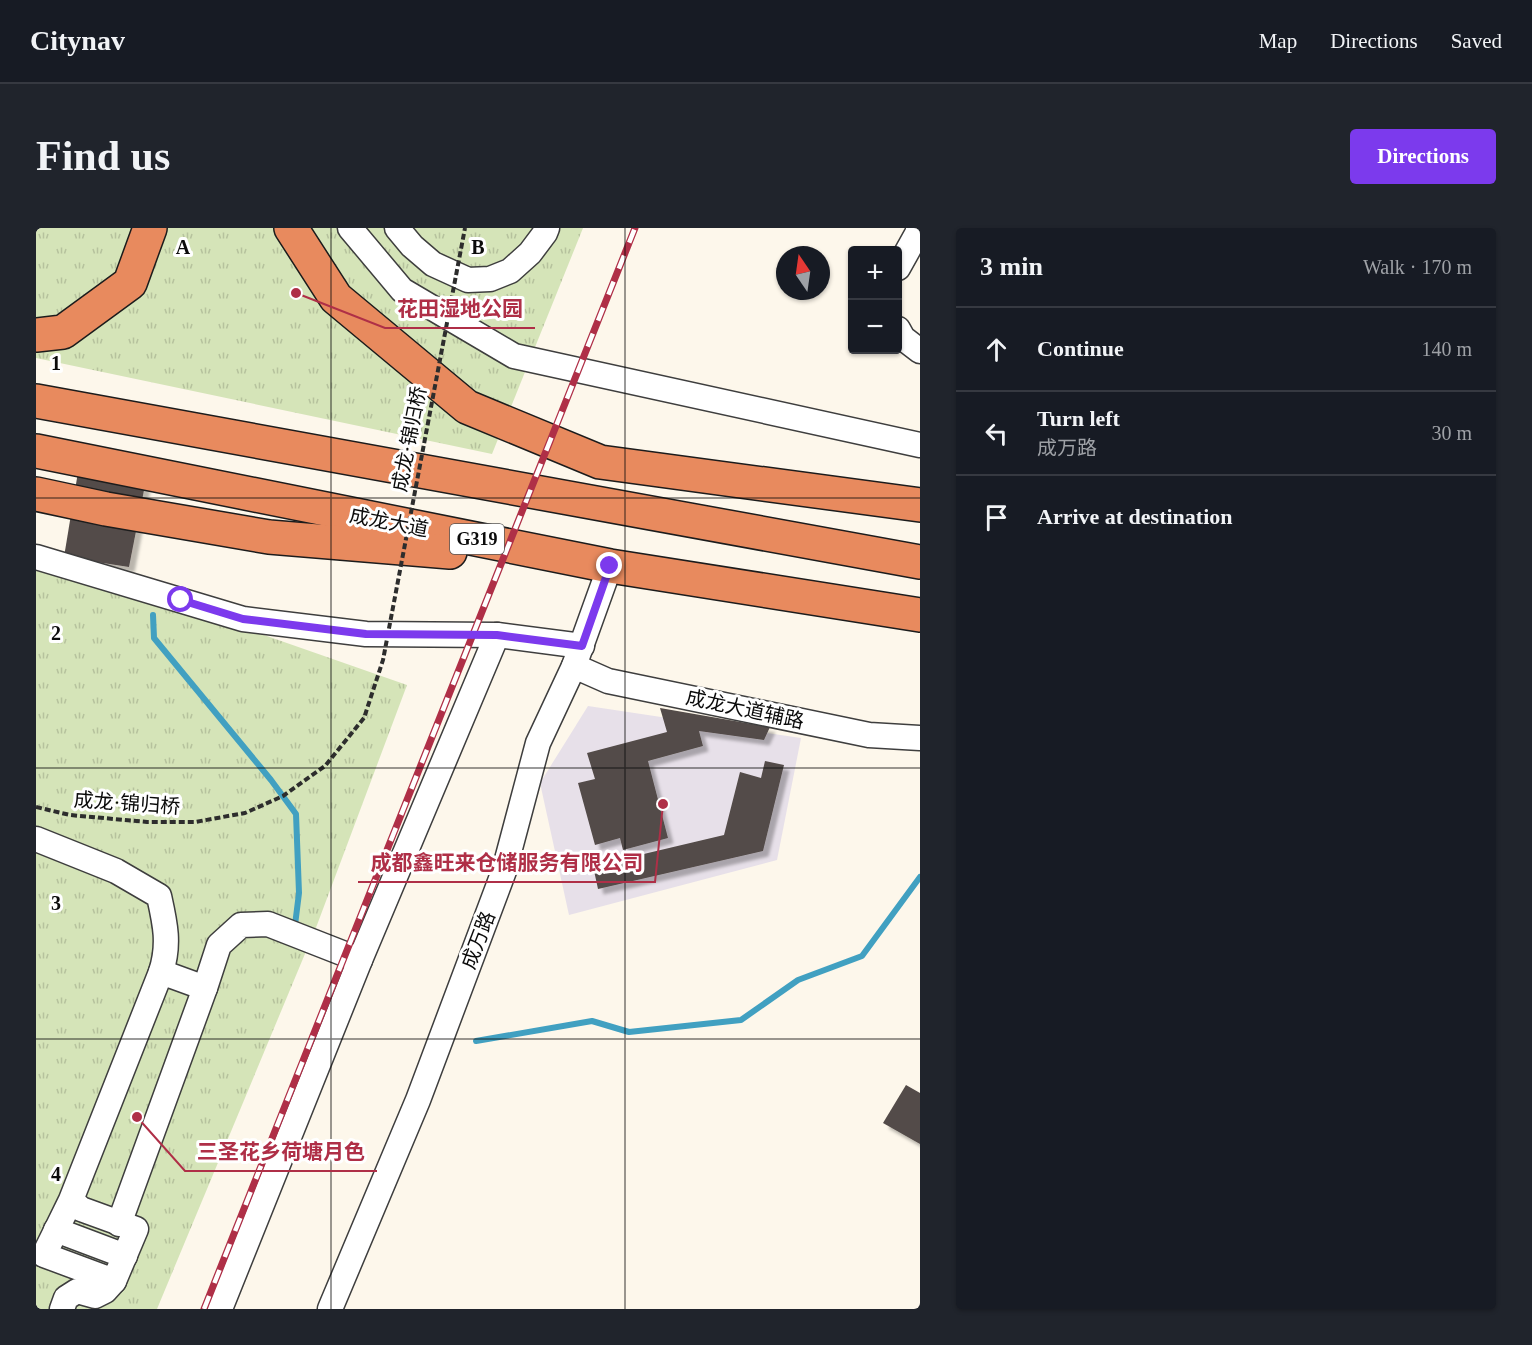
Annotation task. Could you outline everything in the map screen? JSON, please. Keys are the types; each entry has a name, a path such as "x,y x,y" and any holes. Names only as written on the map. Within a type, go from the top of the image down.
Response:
{"highway":[{"path":"36,335 63,332 130,283 150,228"},
{"path":"291,228 336,298 467,407 600,462 920,505"},
{"path":"36,401 920,562"},
{"name":"成龙大道","path":"36,451 610,566 920,615"},
{"path":"36,494 106,509 269,537 610,566"}],"street":[{"path":"350,228 402,290 514,356 920,445"},
{"path":"397,228 412,246 434,264 468,280 490,279 510,271 530,253 547,228"},
{"path":"902,259 918,232 918,228"},
{"path":"902,336 920,351"},
{"name":"成龙大道辅路","path":"36,557 243,619 366,634 497,635 578,656 608,681 869,735 920,738"},
{"name":"成万路","path":"330,1309 418,1100 504,871 538,743 578,656 610,566"},
{"path":"220,1309 360,960 497,635"},
{"path":"36,839 116,871 159,896 165,926 166,956 161,972 71,1200 44,1255 114,1281"},
{"path":"119,1224 219,945 241,925 268,924 360,960"},
{"path":"161,972 205,988"},
{"path":"62,1309 66,1298 77,1291 95,1296 105,1291 114,1281 136,1229 81,1209 71,1200"},
{"path":"56,1230 125,1256"}],"path":[{"name":"成龙·锦归桥","path":"36,807 70,815 147,822 195,822 245,813 284,796 325,766 364,718 383,660 465,228"}],"shaded area":[{"path":"588,706 801,738 777,860 569,915 540,783"}],"green space":[{"path":"36,228 583,228 492,454 36,358"},
{"path":"36,555 407,685 317,925 157,1309 36,1309"}],"building":[{"path":"78,472 145,485 129,567 64,557"},
{"path":"660,708 770,727 764,740 699,731 703,746 648,761 668,838 623,850 620,838 595,845 578,783 595,779 587,753 667,732"},
{"path":"765,761 784,765 763,851 598,889 593,866 724,835 740,772 761,778"},
{"path":"906,1085 920,1093 920,1144 883,1123"}],"waterway":[{"path":"153,615 154,638 271,780 296,814 299,893 295,925"},
{"path":"476,1041 592,1021 629,1032 741,1020 798,980 862,956 920,877"}],"railway":[{"path":"204,1309 635,228"}],"place":[{"name":"花田湿地公园","path":"296,293"},
{"name":"成都鑫旺来仓储服务有限公司","path":"663,804"},
{"name":"三圣花乡荷塘月色","path":"137,1117"}],"route":[{"path":"181,600 243,619 366,634 497,635 582,646 610,566"}]}
